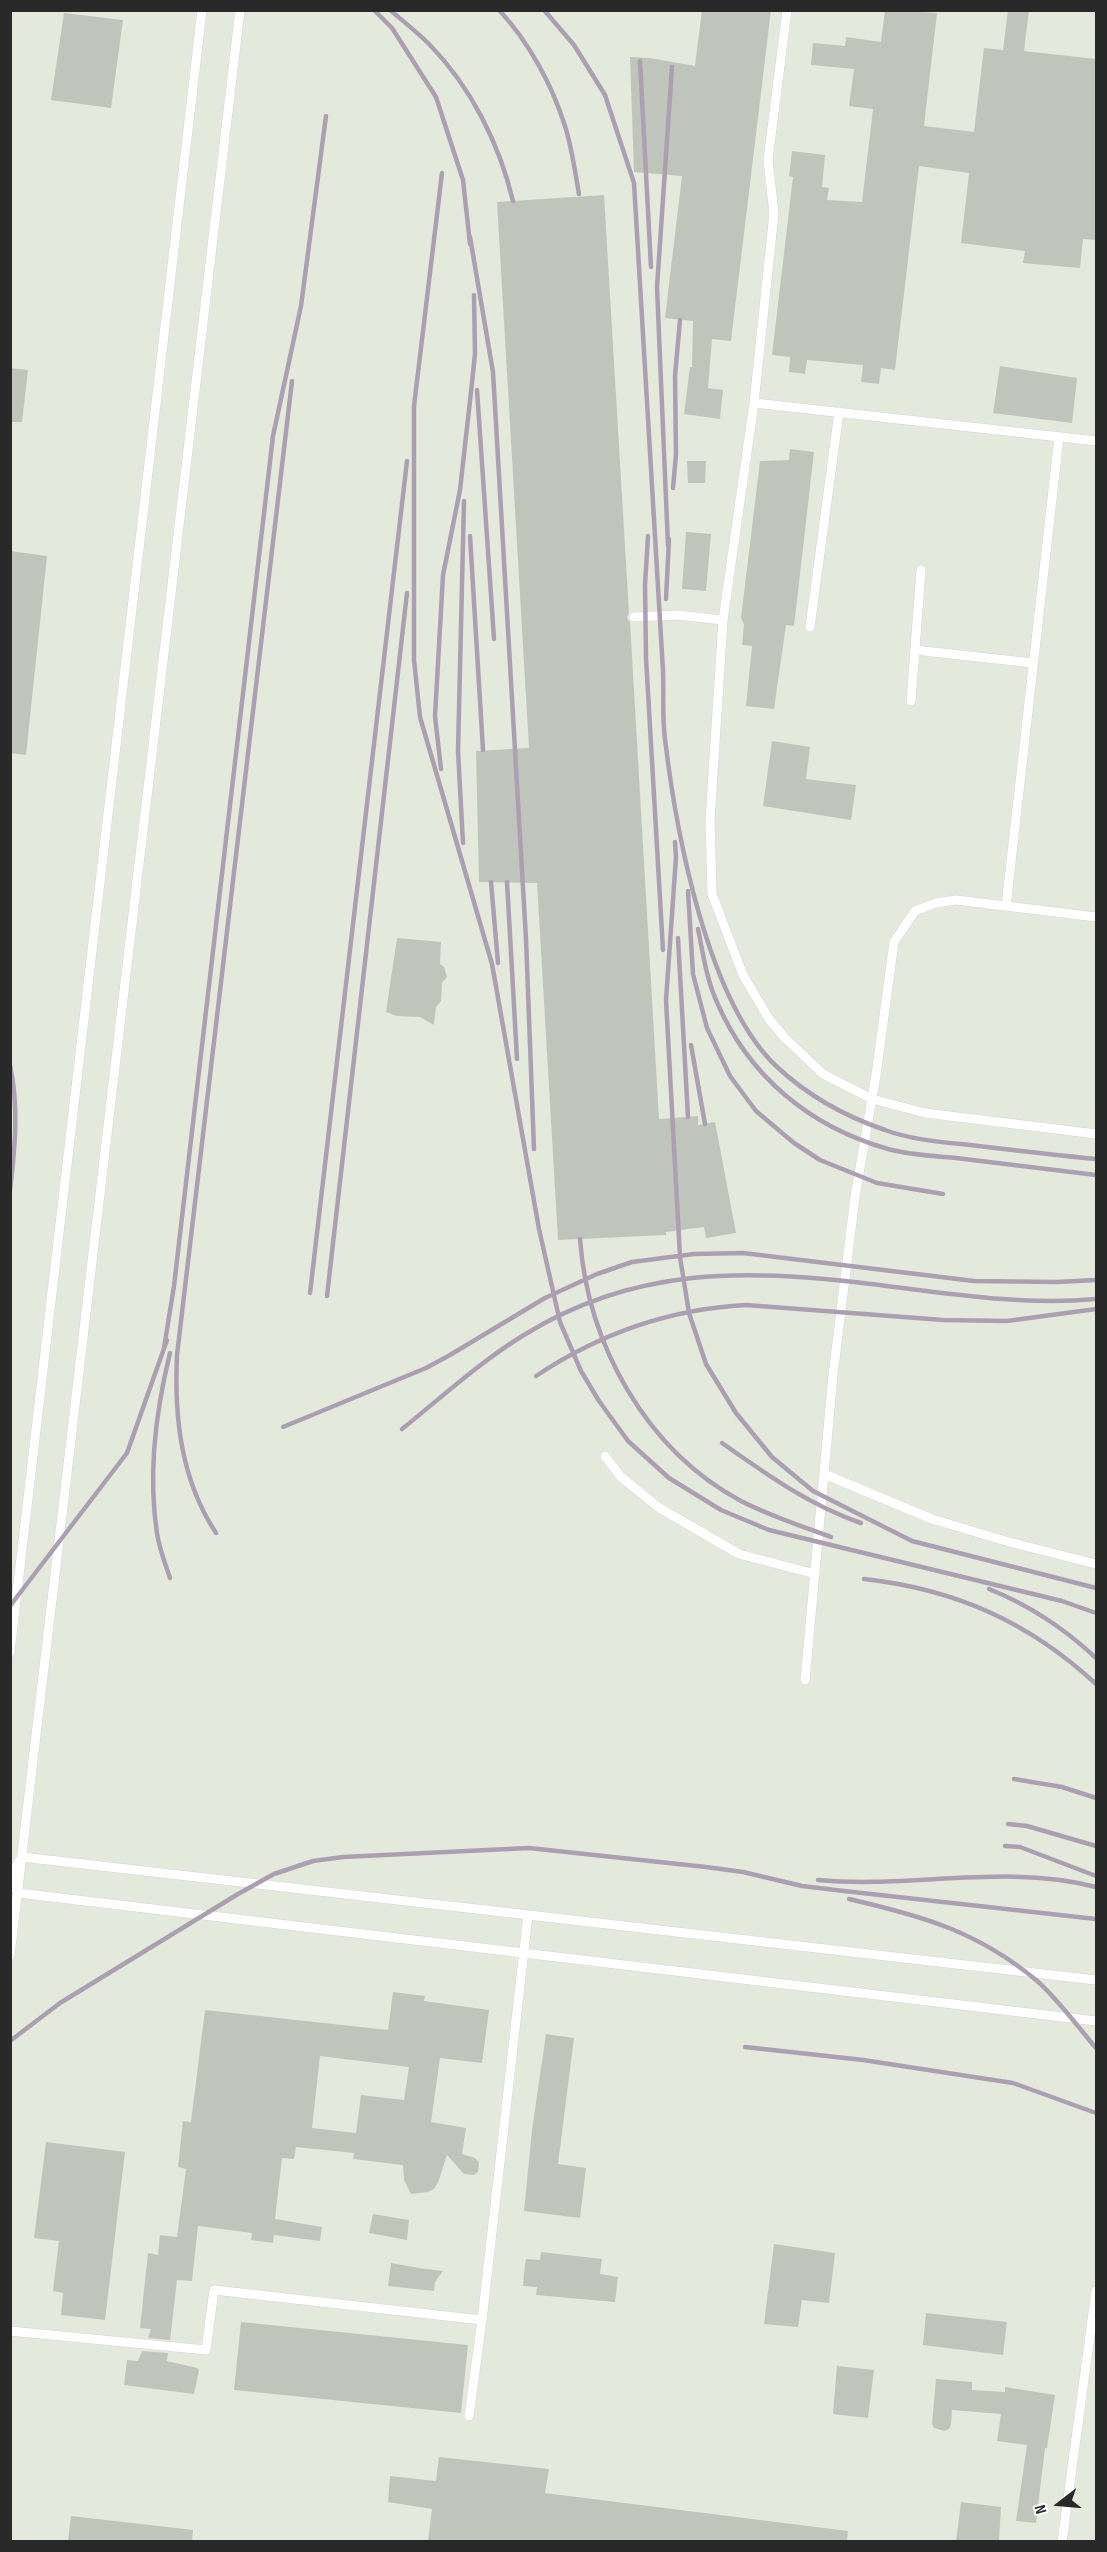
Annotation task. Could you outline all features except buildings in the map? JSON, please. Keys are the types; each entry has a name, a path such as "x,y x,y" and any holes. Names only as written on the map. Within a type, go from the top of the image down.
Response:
{"lane":[{"path":"10,1652 202,10"},
{"path":"10,1955 240,10"},
{"path":"787,10 768,160 774,213 754,403 723,620 710,820 712,894 742,975 769,1018 785,1038 824,1074 872,1099 925,1113 1096,1134"},
{"path":"754,403 1096,441"},
{"path":"810,627 839,412"},
{"path":"1006,906 1059,437"},
{"path":"911,701 921,570"},
{"path":"634,617 677,615 723,620"},
{"path":"915,650 1033,663"},
{"path":"806,1680 833,1376 848,1254 894,942 915,911 936,903 956,900 1096,917"},
{"path":"605,1456 620,1476 658,1507 739,1554 815,1574"},
{"path":"824,1474 932,1519 1096,1564"},
{"path":"18,1893 10,1877 22,1857"},
{"path":"22,1857 1096,1980"},
{"path":"18,1893 1096,2021"},
{"path":"469,2416 528,1915"},
{"path":"10,2331 206,2350 214,2290 482,2320"},
{"path":"1062,2541 1093,2345 1096,2291"}],"railway":[{"path":"374,10 392,28 436,97 463,180 470,244"},
{"path":"390,10 429,44 470,97 482,117 500,158 513,201"},
{"path":"499,10 530,50 560,111 579,194"},
{"path":"544,10 574,45 605,95 634,183 665,739 677,820 687,866 713,958 731,1000 752,1037 776,1066 814,1096 855,1118 895,1133 937,1142 1096,1159"},
{"path":"640,61 651,267"},
{"path":"668,546 657,287 672,67"},
{"path":"164,1348 174,1286 273,436 301,306 326,116"},
{"path":"442,173 414,406 414,660 420,717 492,964 539,1229 560,1322 581,1371 628,1441 669,1478 721,1510 769,1530 1062,1601 1096,1613"},
{"path":"470,237 493,372 526,939 534,1149"},
{"path":"441,769 435,716 443,575 460,490 471,392 475,354 474,295"},
{"path":"673,488 676,454 675,376 680,320"},
{"path":"216,1533 204,1513 187,1470 179,1425 177,1355 292,381"},
{"path":"477,390 494,639"},
{"path":"310,1293 407,461"},
{"path":"463,843 458,751 464,501"},
{"path":"470,536 483,750"},
{"path":"648,536 645,585 646,658 663,950"},
{"path":"666,599 669,539"},
{"path":"327,1296 407,593"},
{"path":"675,842 676,857 666,1000 680,1257 689,1313 706,1364 736,1413 772,1457 813,1491 912,1541 1096,1588"},
{"path":"491,882 498,963"},
{"path":"507,882 517,1059"},
{"path":"688,891 693,974 707,1028 730,1076 756,1111 794,1143 820,1160 877,1183 943,1194"},
{"path":"698,929 710,983 729,1027 745,1052 764,1075 808,1112 860,1139 896,1151 1096,1175"},
{"path":"678,938 688,1117"},
{"path":"691,1045 705,1124"},
{"path":"10,1065 15,1112 15,1143 10,1190"},
{"path":"580,1239 585,1279 595,1317 609,1355 628,1391 650,1424 677,1453 707,1479 741,1501 831,1537"},
{"path":"283,1427 426,1368 545,1298 597,1274 632,1262 694,1254 743,1253 974,1281 1096,1280"},
{"path":"402,1429 477,1368 524,1335 565,1313 607,1296 649,1285 692,1278 735,1275 780,1276 1012,1300 1096,1299"},
{"path":"536,1376 585,1348 636,1326 718,1307 746,1305 943,1320 1007,1321 1096,1309"},
{"path":"10,1606 127,1453 167,1340"},
{"path":"170,1353 157,1420 153,1488 158,1539 170,1578"},
{"path":"722,1443 806,1498 861,1523"},
{"path":"864,1579 929,1591 989,1612 1044,1643 1096,1684"},
{"path":"989,1589 1018,1602 1046,1619 1096,1658"},
{"path":"1014,1779 1062,1787 1096,1798"},
{"path":"1008,1824 1027,1826 1096,1846"},
{"path":"1005,1846 1020,1847 1096,1876"},
{"path":"10,2041 60,2003 274,1874 313,1861 343,1857 529,1848 743,1872 802,1886 1096,1919"},
{"path":"818,1880 888,1882 1027,1877 1062,1880 1096,1887"},
{"path":"849,1899 925,1919 970,1937 992,1949 1044,1987 1096,2048"},
{"path":"745,2047 863,2060 1013,2083 1096,2113"}]}
